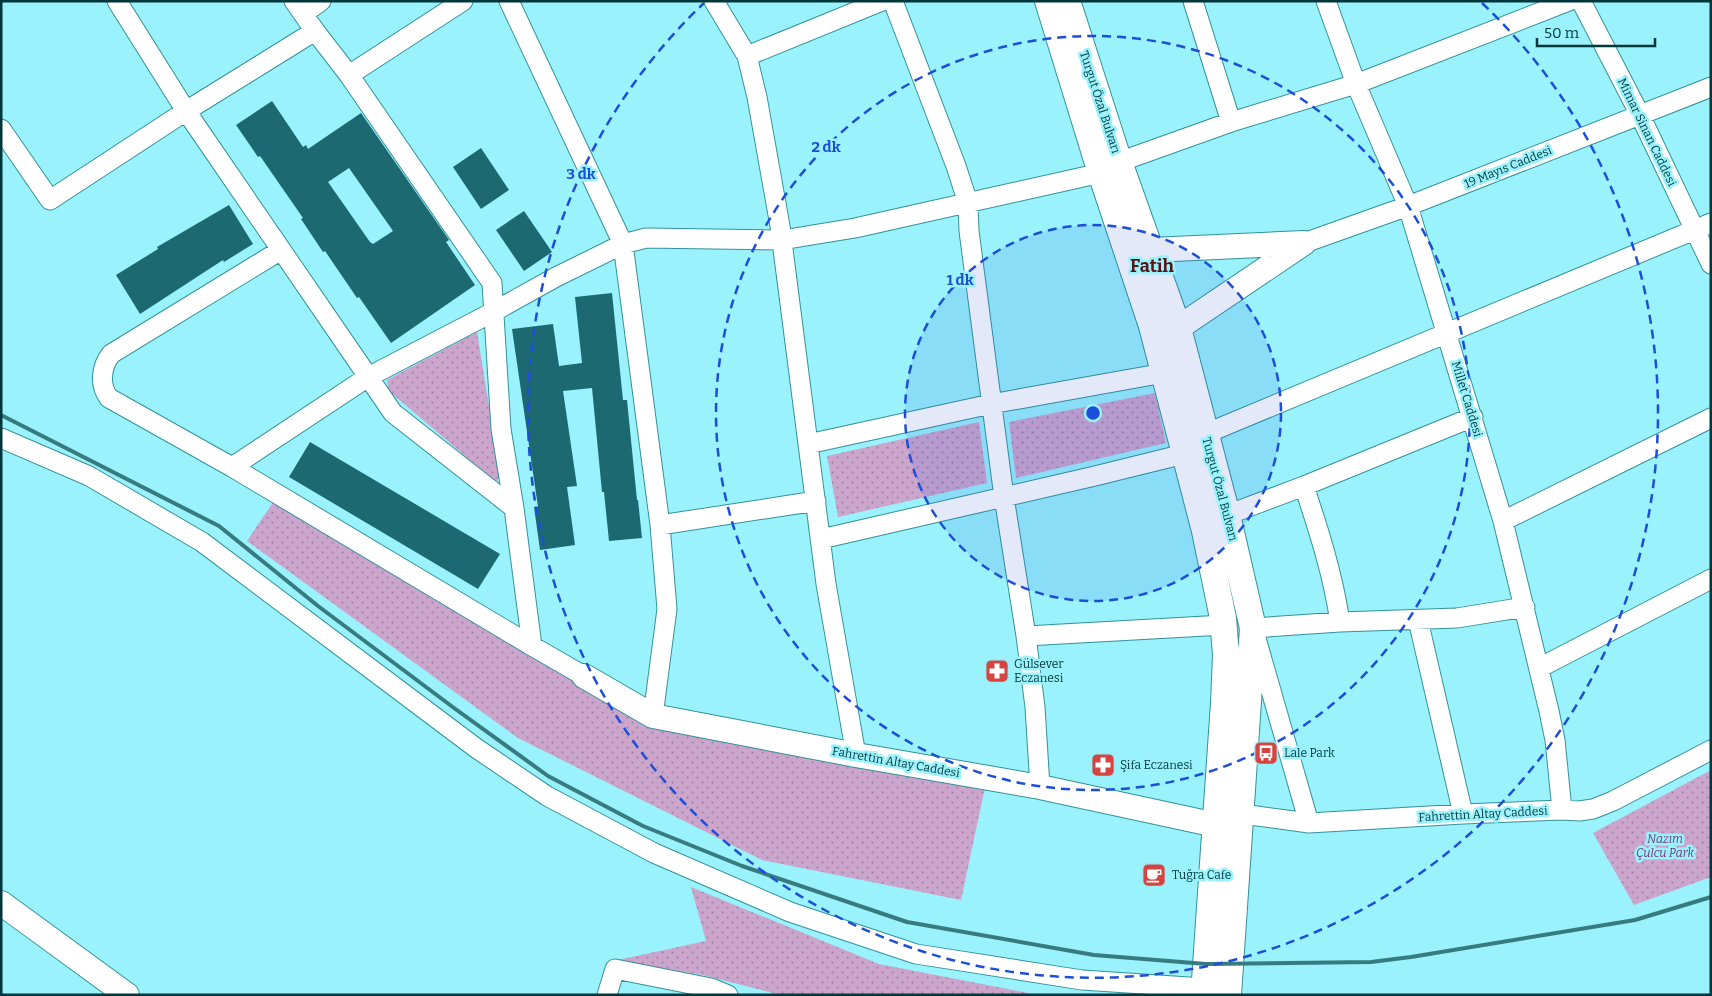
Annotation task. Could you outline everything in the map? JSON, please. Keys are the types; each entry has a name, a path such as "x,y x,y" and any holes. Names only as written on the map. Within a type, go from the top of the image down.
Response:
{"main road":[{"name":"Turgut Özal Bulvarı","path":"1048,1 1110,167 1151,250 1178,328 1228,514 1253,628 1242,814 1212,992"},
{"name":"Turgut Özal Bulvarı","path":"1067,1 1164,373 1208,548 1224,625 1226,655 1216,825 1212,992"}],"street":[{"path":"117,1 186,111 393,414 514,508"},
{"path":"321,1 298,8 349,75 492,283 501,429 514,508 532,646"},
{"path":"349,75 463,1"},
{"path":"509,1 623,244 660,525 667,609 653,716"},
{"path":"714,1 747,56 757,97 782,240 826,584 856,755"},
{"path":"747,56 882,1"},
{"path":"893,1 956,166 968,203 969,231 991,404 1035,707 1040,787"},
{"path":"1193,1 1231,122"},
{"name":"Millet Caddesi","path":"1326,1 1356,84 1408,206 1473,417 1503,521 1539,668 1555,740 1562,810"},
{"path":"232,467 368,377 556,277 623,244 646,238 782,240 855,228 968,203 1110,167 1231,122 1356,84 1569,1"},
{"name":"Mimar Sinan Caddesi","path":"1581,1 1640,115 1702,226 1711,264"},
{"path":"1,129 50,200 186,111 315,31"},
{"name":"19 Mayıs Caddesi","path":"1304,243 1408,206 1711,87"},
{"path":"1205,434 1702,226"},
{"path":"1151,250 1304,243"},
{"path":"1178,328 1304,243"},
{"path":"281,250 111,354 102,372 104,387 110,398 232,467 584,676"},
{"path":"808,444 991,404 1164,373"},
{"path":"1228,514 1304,486 1473,417"},
{"path":"1503,521 1711,418"},
{"path":"1,438 89,476 202,542 476,748 547,796 654,853 790,912 916,954 1082,980 1212,992"},
{"path":"821,539 1184,454"},
{"path":"1304,486 1327,555 1336,592 1340,622"},
{"path":"660,525 816,502"},
{"path":"1539,668 1711,580"},
{"path":"1309,823 1253,628 1340,622 1457,618 1525,607"},
{"path":"1418,620 1463,814"},
{"path":"1026,636 1224,625"},
{"name":"Fahrettin Altay Caddesi","path":"584,676 653,716 856,755 1040,787 1216,825"},
{"name":"Fahrettin Altay Caddesi","path":"1242,814 1309,823 1463,814 1579,811 1592,809 1613,801 1711,750"},
{"path":"1,903 127,995"},
{"path":"608,995 615,970 711,988 728,995"}],"green space":[{"path":"477,332 500,475 497,481 491,478 389,391 387,380"},
{"path":"1155,393 1166,443 1016,478 1009,422"},
{"path":"979,422 987,483 838,517 827,456"},
{"path":"278,495 653,716 987,778 961,900 762,860 518,738 247,541"},
{"name":"Nazım Çulcu Park","path":"1711,770 1711,877 1634,905 1593,833"},
{"path":"691,887 879,964 1034,994 1056,995 781,995 703,975 613,961 706,941"}],"building":[{"path":"272,101 303,147 306,145 308,149 361,113 449,240 446,242 475,285 391,343 325,251 323,252 301,219 303,218 236,125","holes":["349,168 393,231 373,244 370,242 328,182"]},
{"path":"481,148 509,190 481,209 453,167"},
{"path":"229,205 253,244 224,262 223,260 140,314 116,275 158,249 157,247"},
{"path":"524,211 552,252 524,271 496,230"},
{"path":"612,293 623,400 627,400 642,538 609,541 604,492 602,492 592,388 563,391 577,486 567,487 575,545 540,550 534,507 538,507 512,329 553,324 559,366 582,363 575,297"},
{"path":"310,442 500,554 478,589 289,477"}],"railway":[{"path":"1,415 219,526 318,606 548,776 643,826 742,866 907,922 1094,955 1206,964 1371,962 1635,920 1711,897"}],"place":[{"name":"Gülsever Eczanesi","path":"997,671"},
{"name":"Lale Park","path":"1266,753"},
{"name":"Şifa Eczanesi","path":"1103,765"},
{"name":"Tuğra Cafe","path":"1154,875"}],"district":[{"name":"Fatih","path":"1152,266"}]}
